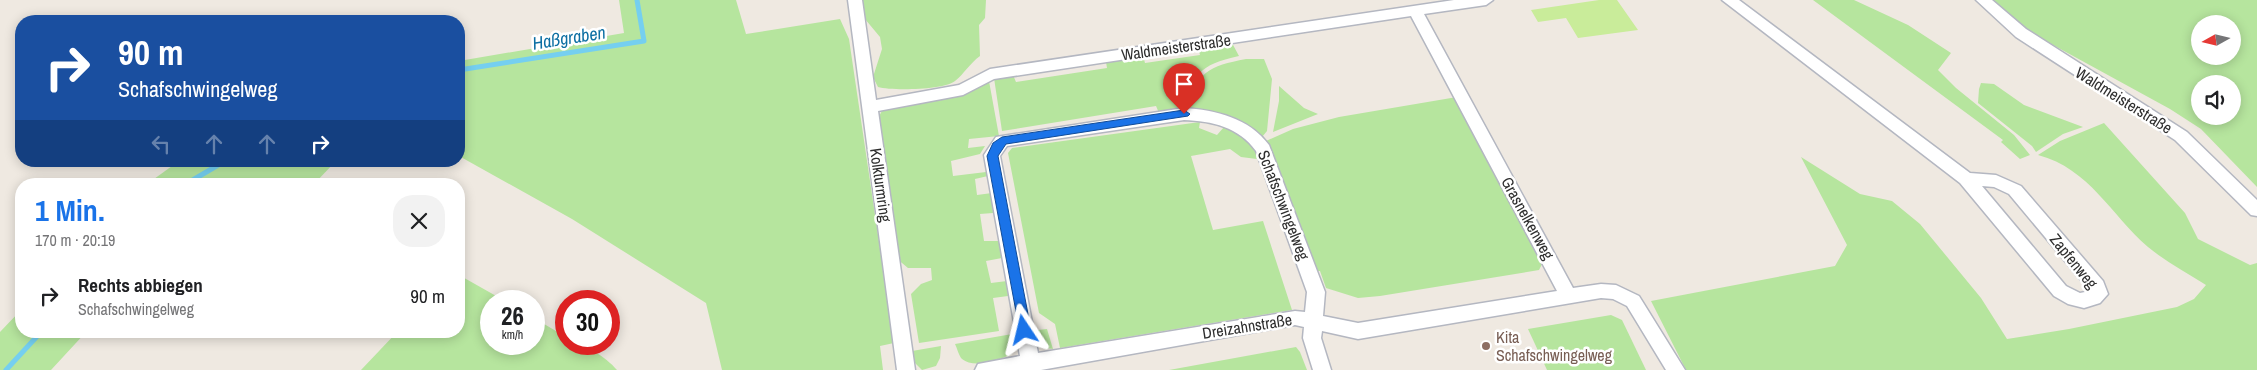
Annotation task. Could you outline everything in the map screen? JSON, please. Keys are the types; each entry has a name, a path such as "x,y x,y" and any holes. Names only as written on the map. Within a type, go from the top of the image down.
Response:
{"street":[{"name":"Kolkturmring","path":"855,0 906,370"},
{"name":"Waldmeisterstraße","path":"870,107 963,90 990,74 1416,12 1486,0"},
{"name":"Zapfenweg","path":"1730,0 1966,179 2060,292 2069,298 2079,301 2093,300 2099,294 2097,286 2014,190 1996,181 1966,179"},
{"name":"Waldmeisterstraße","path":"1983,0 2021,33 2181,136 2257,210"},
{"name":"Grasnelkenweg","path":"1416,12 1568,294"},
{"name":"Schafschwingelweg","path":"1031,366 992,156 1002,141 1184,114 1200,114 1218,119 1251,134 1263,148 1316,292 1312,338 1322,370"},
{"path":"1568,294 1609,291 1622,294 1633,301 1676,370"},
{"name":"Dreizahnstraße","path":"984,370 1031,366 1295,318 1314,320 1344,330 1358,331 1568,294"}],"green space":[{"path":"619,0 736,0 746,34 840,19 849,39 894,343 880,346 883,370 722,370 706,303 572,219 465,159 465,60 624,33"},
{"path":"861,0 986,0 985,18 979,25 980,56 955,81 949,84 918,89 878,87 873,77 882,49 880,37 865,19"},
{"path":"1599,0 1617,0 1638,30 1578,38 1566,18 1538,22 1531,10"},
{"path":"1813,0 1854,0 1908,25 1951,53 1938,70 1956,88 2014,135 2030,155 2020,159 2001,142 2003,140"},
{"path":"1992,0 2257,0 2257,187 2201,129 2195,125 2241,125 2241,75 2191,75 2191,123 2170,109 2020,27"},
{"path":"1232,43 1239,56 1215,63 1200,73 1189,88 1179,112 1159,113 1156,106 1002,131 994,78 1013,75 1016,82 1107,68 1106,62 1143,56 1145,63 1200,55 1198,48"},
{"path":"1246,59 1264,59 1272,79 1267,131 1262,137 1232,120 1186,111 1194,87 1206,73 1213,68"},
{"path":"989,81 999,136 969,139 968,148 985,146 980,154 951,161 953,176 986,172 988,176 975,179 977,195 992,193 993,213 980,214 984,241 999,241 1002,258 986,261 991,283 1007,281 1008,296 993,298 999,331 919,343 911,294 921,284 932,280 931,268 908,268 896,258 877,120 883,109 902,103 969,92"},
{"path":"1981,83 1994,84 2024,105 2083,127 2063,134 2036,152 2032,146 1978,103"},
{"path":"1279,86 1304,108 1318,114 1273,132 1279,101"},
{"path":"1457,97 1541,258 1542,264 1539,270 1358,298 1326,288 1320,271 1315,271 1266,141 1293,129 1339,117"},
{"path":"1200,122 1199,128 1217,135 1224,127 1246,138 1256,152 1257,159 1241,157 1230,149 1191,156 1213,230 1263,221 1292,310 1060,348 1055,324 1039,313 1008,153 1012,148"},
{"path":"2104,123 2185,213 2198,239 2250,265 2257,263 2257,370 1686,370 1651,301 1835,266 1847,245 1801,157 1860,194 1892,201 1920,224 1981,298 2007,339 2069,329 2177,307 2194,299 2206,285 2148,247 2086,182 2072,171 2038,155 2060,141"},
{"path":"171,167 330,167 320,178 155,178"},
{"path":"465,278 486,290 480,290 480,355 545,355 545,325 555,330 555,355 599,355 617,370 361,370 391,338 465,338"},
{"path":"1611,315 1622,320 1646,370 1547,370 1528,329"},
{"path":"15,316 15,338 81,338 51,370 0,370 0,332"},
{"path":"1047,329 1053,349 1040,347 1031,334 1038,330"},
{"path":"1018,333 1016,346 1010,355 986,363 967,362 962,359 955,344"},
{"path":"941,346 940,358 936,366 922,370 915,363 912,351"},
{"path":"1296,347 1307,370 1169,370"}],"waterway":[{"name":"Haßgraben","path":"465,69 644,41 637,0"},
{"name":"Haßgraben","path":"196,178 215,167"},
{"name":"Haßgraben","path":"6,370 36,338"}],"place":[{"name":"Kita Schafschwingelweg","path":"1486,346"}],"route":[{"path":"1024,330 992,156 997,146 1002,141 1184,114"}]}
